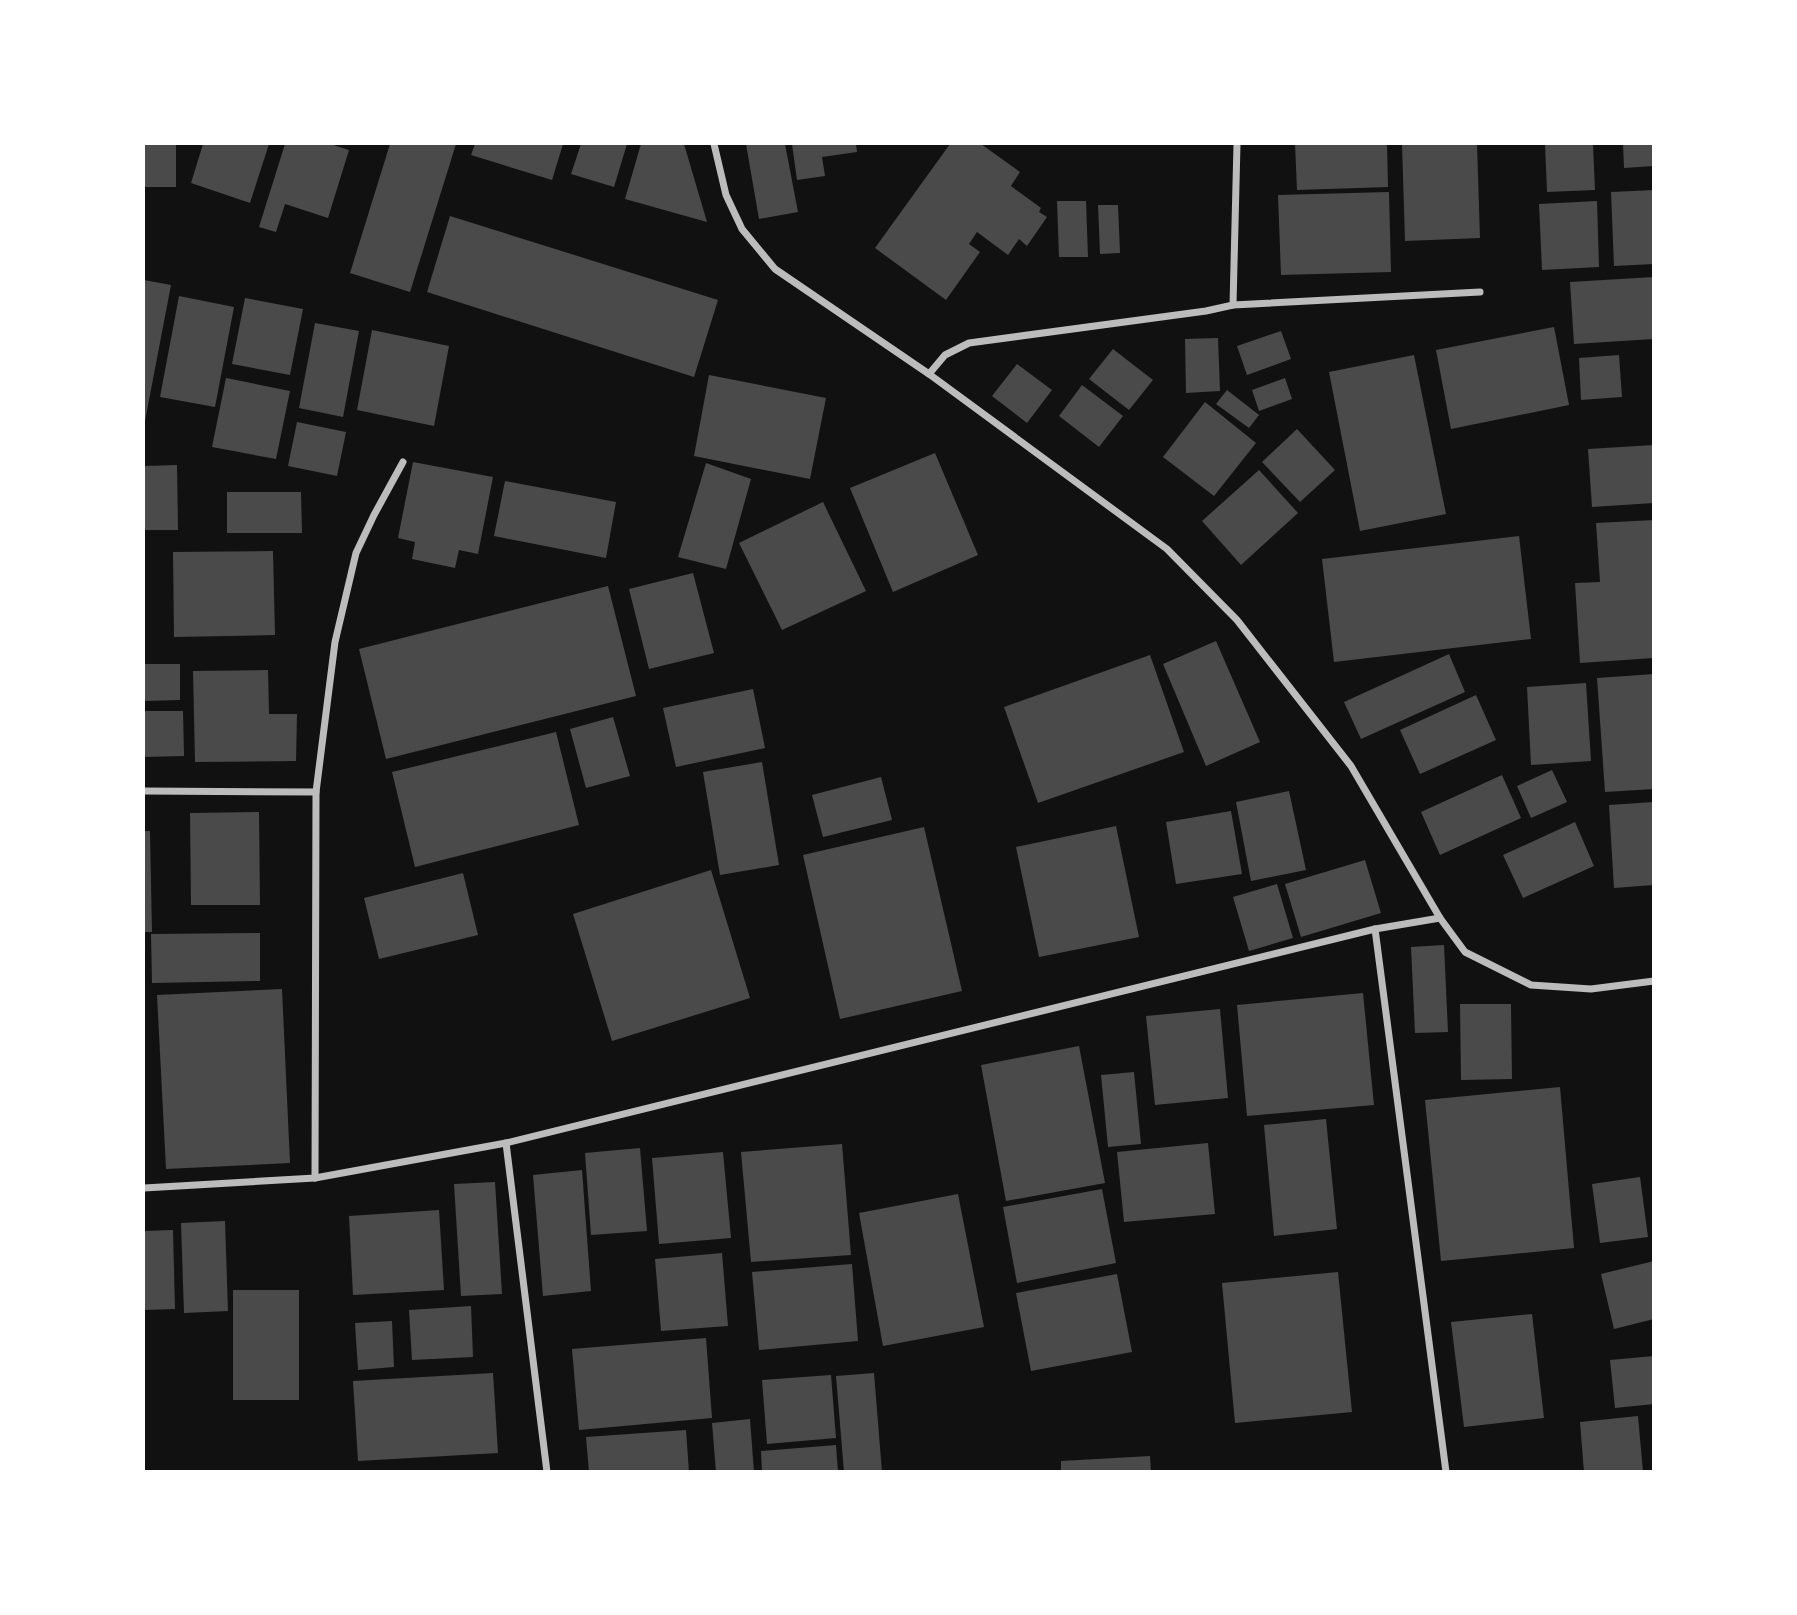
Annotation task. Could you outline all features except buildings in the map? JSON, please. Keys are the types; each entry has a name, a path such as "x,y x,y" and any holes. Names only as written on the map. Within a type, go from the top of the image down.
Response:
{"street":[{"path":"714,144 726,195 742,229 775,269 929,374 1167,549 1237,620 1351,766 1440,918 1465,952 1531,985 1591,989 1654,981"},
{"path":"1233,305 1237,144"},
{"path":"929,374 944,355 969,343 1193,313 1233,305 1480,292"},
{"path":"315,1178 316,792 335,642 356,554 403,462"},
{"path":"144,791 316,792"},
{"path":"144,1188 315,1178 506,1143 1375,929 1440,918"},
{"path":"1375,929 1446,1472"},
{"path":"506,1143 547,1472"}]}
